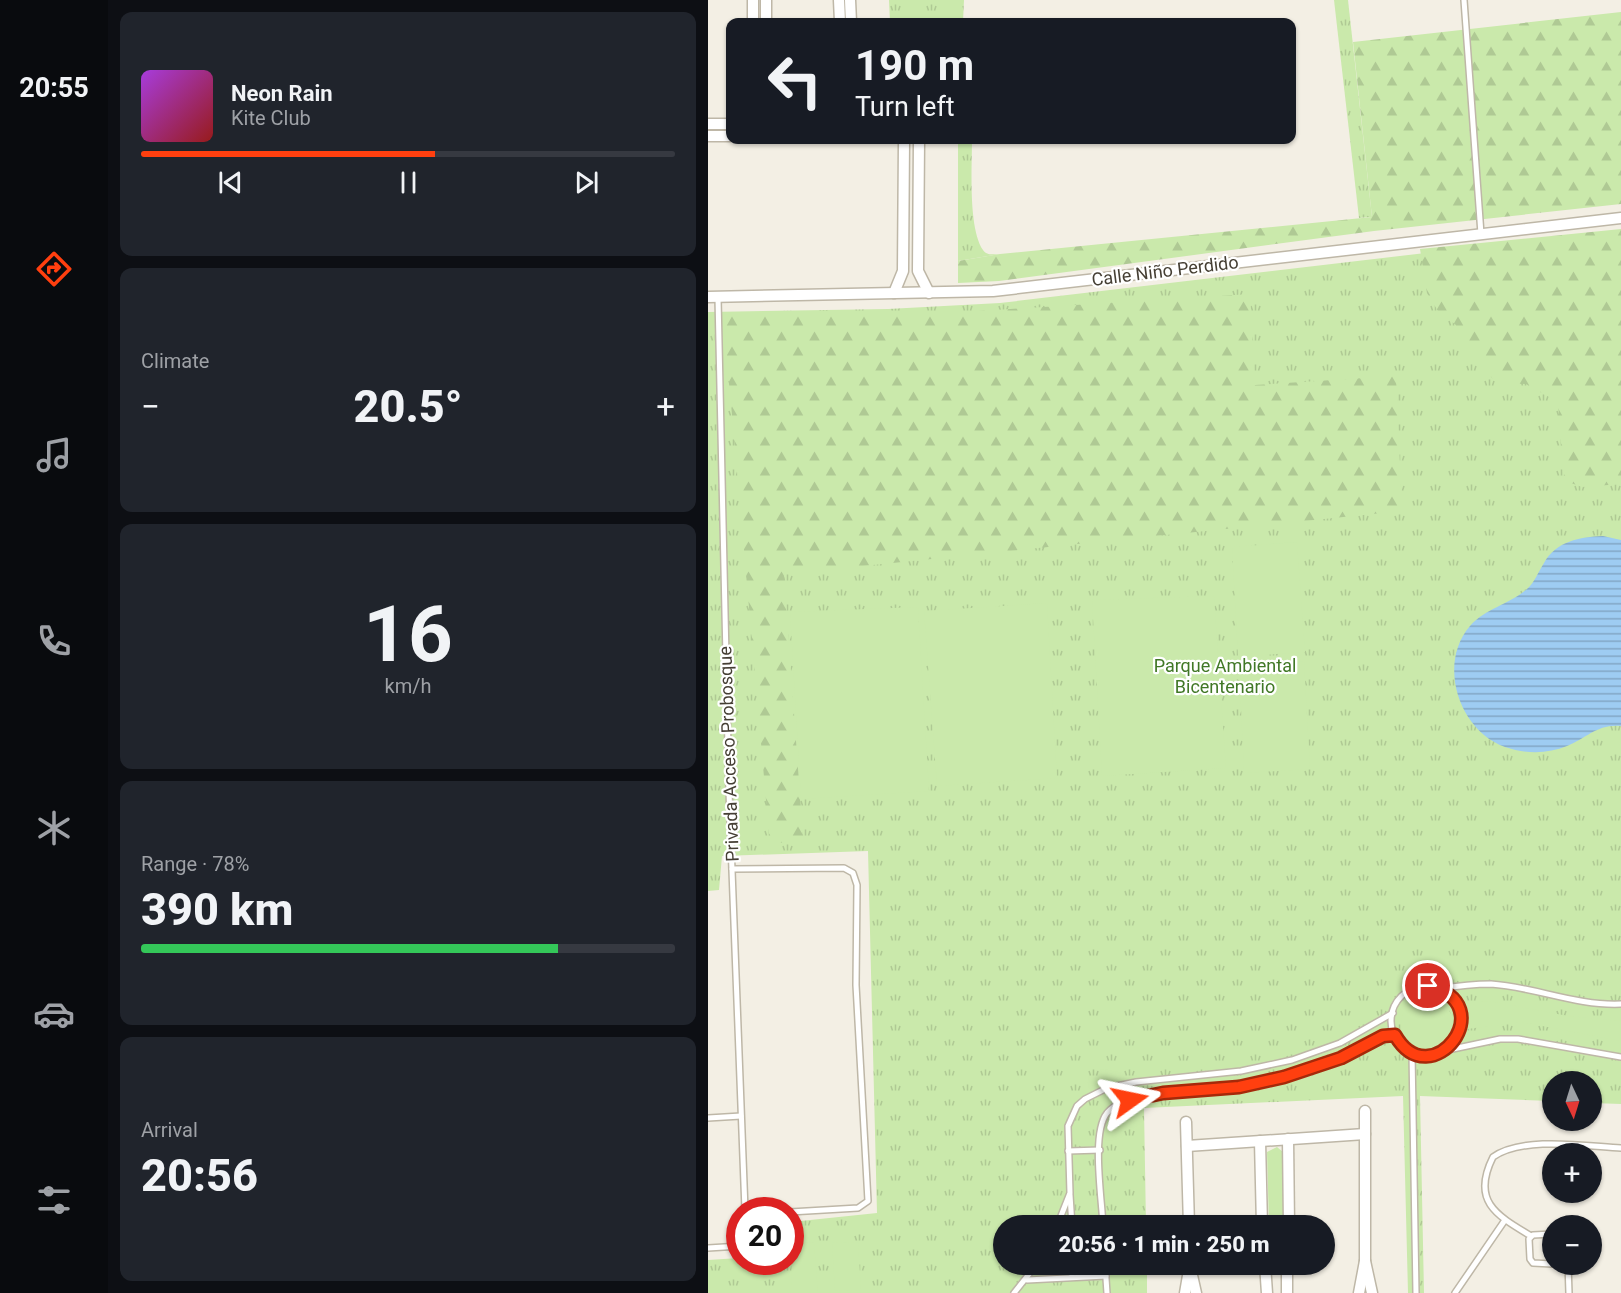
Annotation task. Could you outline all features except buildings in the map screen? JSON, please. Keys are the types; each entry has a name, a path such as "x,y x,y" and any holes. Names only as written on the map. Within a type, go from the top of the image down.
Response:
{"street":[{"path":"753,0 753,18"},
{"path":"766,0 766,18"},
{"path":"839,0 840,18"},
{"path":"850,0 850,18"},
{"path":"708,124 726,124"},
{"path":"708,136 726,136"},
{"path":"894,293 903,271 904,144"},
{"path":"919,144 918,271 930,293"},
{"name":"Calle Niño Perdido","path":"713,297 993,291 1621,218"},
{"path":"903,257 918,257"},
{"path":"1359,1293 1365,1262 1365,1112"},
{"path":"1186,1122 1189,1215"},
{"path":"1186,1146 1365,1134"},
{"path":"1288,1139 1289,1215"},
{"path":"1260,1141 1262,1215"},
{"path":"1365,1262 1372,1293"},
{"path":"1185,1293 1189,1275"},
{"path":"1192,1275 1196,1293"},
{"path":"1266,1275 1267,1293"},
{"path":"1287,1275 1287,1293"}],"lane":[{"path":"1464,0 1481,234"},
{"name":"Privada Acceso Probosque","path":"713,297 744,1197"},
{"path":"732,869 844,868 853,873 857,885 856,985 868,1201 858,1208 804,1211"},
{"path":"1439,989 1465,984 1492,984 1588,1003 1621,1004"},
{"path":"1071,1215 1068,1151 1071,1116 1084,1099 1095,1093 1136,1082 1241,1071 1293,1060 1340,1043 1392,1012 1406,993 1428,986 1439,989 1456,1002 1460,1012 1459,1033 1446,1050"},
{"path":"1392,1012 1395,1035 1399,1043 1413,1053 1436,1055 1446,1050 1518,1039 1621,1057"},
{"path":"1103,1215 1100,1128 1102,1120 1118,1104 1141,1096 1215,1090 1272,1080 1341,1058 1383,1036 1395,1035"},
{"path":"1413,1053 1411,1097 1416,1293"},
{"path":"708,1118 741,1116"},
{"path":"1542,1235 1531,1236 1492,1210 1485,1194 1487,1171 1493,1157 1518,1146 1531,1145 1621,1148"},
{"path":"1068,1151 1100,1150"},
{"path":"1061,1215 1070,1193"},
{"path":"1455,1293 1505,1220"},
{"path":"1531,1236 1531,1261 1536,1265 1542,1265"},
{"path":"708,1248 726,1247"},
{"path":"1014,1293 1030,1275"},
{"path":"1568,1275 1569,1293"},
{"path":"1027,1280 1106,1276 1107,1293"}],"green space":[{"path":"889,0 964,0 963,18 890,18"},
{"path":"1334,0 1348,0 1372,217 1359,218"},
{"path":"1621,12 1621,204 1374,231 999,281 958,283 958,261 1000,254 1372,217 1353,42"},
{"path":"958,144 972,144 973,213 978,240 986,253 1000,254 958,261"},
{"path":"1621,229 1621,484 1582,487 1571,483 1563,473 1558,402 1526,384 1497,383 1465,350 1456,325 1438,311 1427,293 1420,249"},
{"name":"Parque Ambiental Bicentenario","path":"1621,230 1621,1104 1602,1103 1602,1071 1542,1071 1542,1101 1420,1096 1424,1293 1408,1293 1403,1096 1144,1108 1146,1215 993,1215 993,1275 1147,1275 1147,1293 708,1293 708,1260 726,1259 726,1275 804,1275 804,1221 877,1213 868,851 722,856 719,890 708,891 708,312 888,309 1000,303"},
{"path":"1250,294 1255,385 1396,376 1402,511 784,574 803,838 770,845 723,313 916,315"},
{"path":"1297,542 1305,652 1238,657 1232,547"},
{"path":"1214,596 1226,768 1102,776 1092,600"},
{"path":"1047,603 1057,778 937,786 924,611"},
{"path":"918,607 929,791 801,799 790,612"},
{"path":"1304,661 1310,769 1244,773 1239,665"},
{"path":"1422,998 1432,998 1446,1005 1453,1024 1446,1043 1432,1050 1422,1050 1412,1046 1405,1039 1401,1029 1401,1019 1405,1009 1412,1002"},
{"path":"1490,1001 1568,1016 1621,1021 1621,1041 1522,1022 1467,1029 1466,1012 1461,1002"},
{"path":"1277,1147 1283,1152 1285,1215 1269,1215 1267,1152"},
{"path":"814,1242 818,1293 792,1293 792,1275 804,1275 804,1243"},
{"path":"858,1242 861,1290 835,1291 832,1243"}],"water":[{"path":"1603,536 1621,540 1621,726 1599,729 1567,746 1544,752 1513,749 1489,739 1475,727 1458,695 1454,677 1455,659 1460,641 1476,620 1527,589 1555,550 1577,539"}],"route":[{"path":"1130,1100 1163,1093 1215,1090 1261,1083 1341,1058 1383,1036 1395,1035 1399,1043 1413,1053 1424,1056 1436,1055 1446,1050 1454,1042 1459,1033 1460,1012 1456,1002 1449,994 1428,986"}]}
